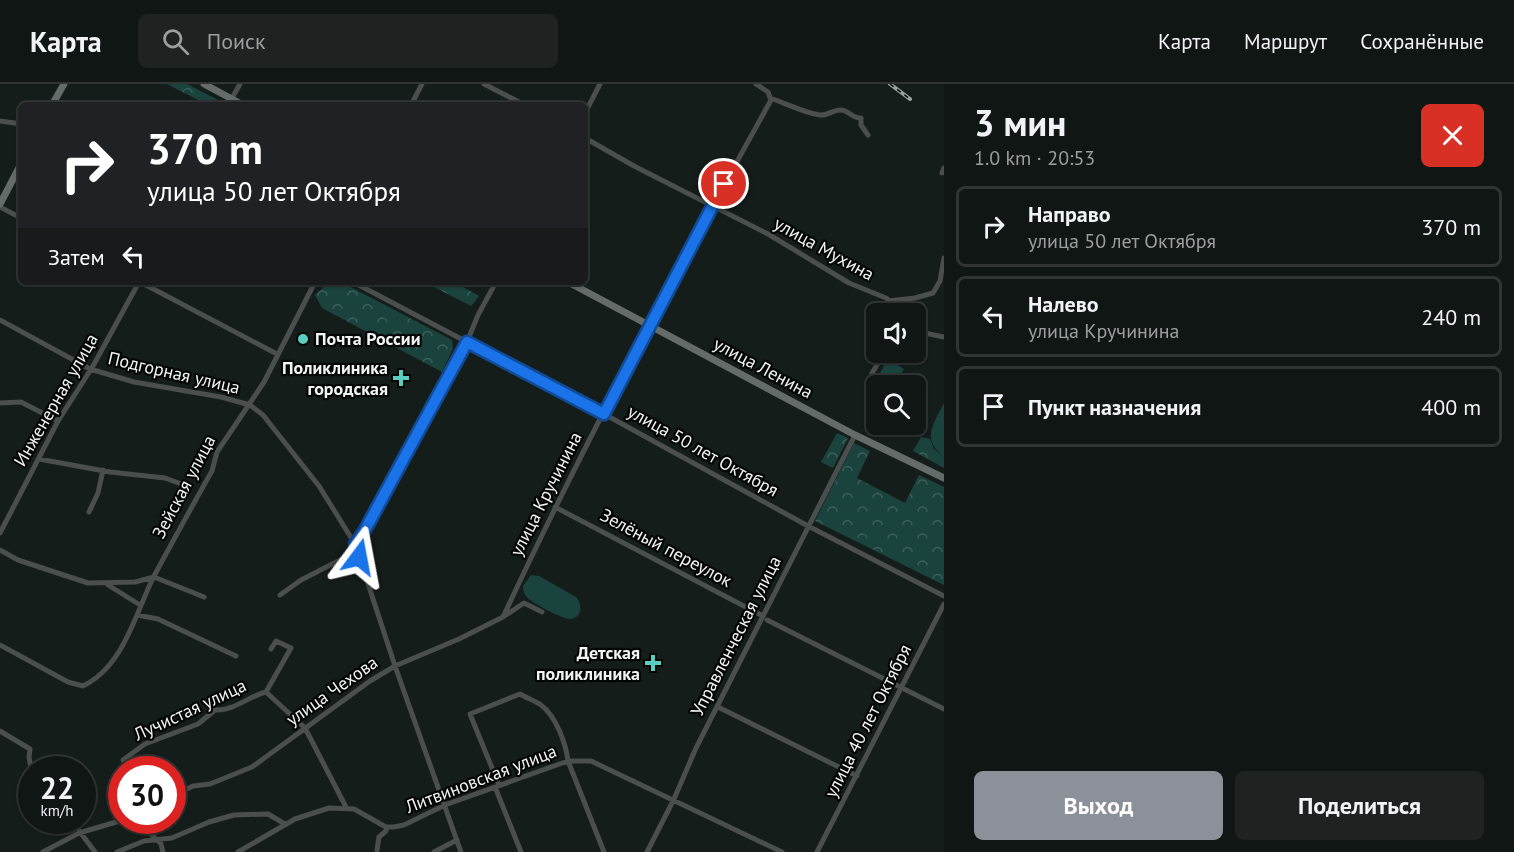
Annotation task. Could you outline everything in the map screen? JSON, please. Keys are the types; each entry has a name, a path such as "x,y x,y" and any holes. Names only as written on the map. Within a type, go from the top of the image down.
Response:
{"main road":[{"path":"54,102 64,84"},
{"path":"204,84 230,102"},
{"path":"0,205 18,170"},
{"name":"улица Ленина","path":"574,285 855,435 944,478"}],"street":[{"path":"230,102 240,84"},
{"path":"413,102 422,84"},
{"path":"484,84 519,102"},
{"path":"588,107 600,84"},
{"path":"756,84 768,92 770,99 820,115 830,114 838,109 856,119 861,118 861,125 868,135"},
{"name":"улица Кручинина","path":"503,617 555,507 770,99"},
{"path":"0,121 18,124"},
{"name":"улица Мухина","path":"588,140 634,166 768,234 849,283 889,301"},
{"path":"0,205 18,216"},
{"path":"889,301 933,293 939,281 944,258"},
{"name":"Инженерная улица","path":"0,533 58,421 137,285"},
{"path":"145,285 277,354"},
{"name":"Зейская улица","path":"0,645 68,682 83,686 96,680 108,667 124,642 154,577 212,471 217,452 264,382 313,285"},
{"name":"улица 50 лет Октября","path":"359,285 604,414 808,526 944,596"},
{"path":"280,595 301,580 344,558 365,530 467,342 494,285"},
{"name":"Подгорная улица","path":"0,320 90,369 134,382 209,395 250,405 263,415 301,461 355,544 395,666 461,852"},
{"path":"926,334 944,337"},
{"path":"0,403 21,402 58,421"},
{"name":"Управленческая улица","path":"647,852 674,799 696,748 765,618 808,526 855,435"},
{"path":"39,459 165,478 184,484"},
{"path":"89,512 98,493 103,470"},
{"name":"Зелёный переулок","path":"555,507 944,709"},
{"path":"0,550 18,560 88,583 135,582 154,577 204,597"},
{"path":"107,584 140,605"},
{"name":"улица Чехова","path":"186,789 210,784 252,767 370,681 395,666 459,639 503,617 524,603 542,612"},
{"name":"улица 40 лет Октября","path":"817,852 944,604"},
{"path":"137,615 158,619 236,656"},
{"name":"Лучистая улица","path":"128,756 145,744 198,723 215,710 225,710 254,695 266,692 291,648 276,641 271,649"},
{"path":"238,852 285,824 329,808 346,807 305,728 266,692"},
{"path":"521,852 470,714 520,694 543,706 552,717 567,750 568,761 604,852"},
{"path":"718,707 856,776"},
{"path":"0,731 30,750 28,756"},
{"name":"Литвиновская улица","path":"346,807 386,827 404,825 445,805 568,761 591,761 782,852"},
{"path":"117,852 144,841 172,838 209,822 234,815 268,814 285,824"},
{"path":"377,850 379,837 386,831 386,827"},
{"path":"43,852 77,834"},
{"path":"80,834 95,852"},
{"path":"151,834 160,844 162,852"},
{"path":"434,852 457,840"}],"green space":[{"path":"167,84 187,84 220,101 202,102"},
{"path":"326,285 347,285 452,340 453,349 442,372 322,308 315,295"},
{"path":"430,285 459,285 479,296 471,306"},
{"path":"886,363 894,363 904,369 900,375 879,375"},
{"path":"944,403 944,457 933,444 931,432"},
{"path":"837,433 848,438 833,468 821,462"},
{"path":"921,437 930,439 934,449 944,457 944,468 913,451"},
{"path":"854,443 870,451 857,478 905,503 919,475 944,487 944,585 815,521"},
{"path":"531,575 539,576 576,597 580,606 578,615 568,619 529,599 524,593 523,586"}],"railway":[{"path":"890,84 910,99"}],"place":[{"name":"Почта России","path":"303,339"},
{"name":"Поликлиника городская","path":"401,378"},
{"name":"Детская поликлиника","path":"653,663"}],"route":[{"path":"359,557 355,544 365,530 467,342 604,414 724,184"}]}
